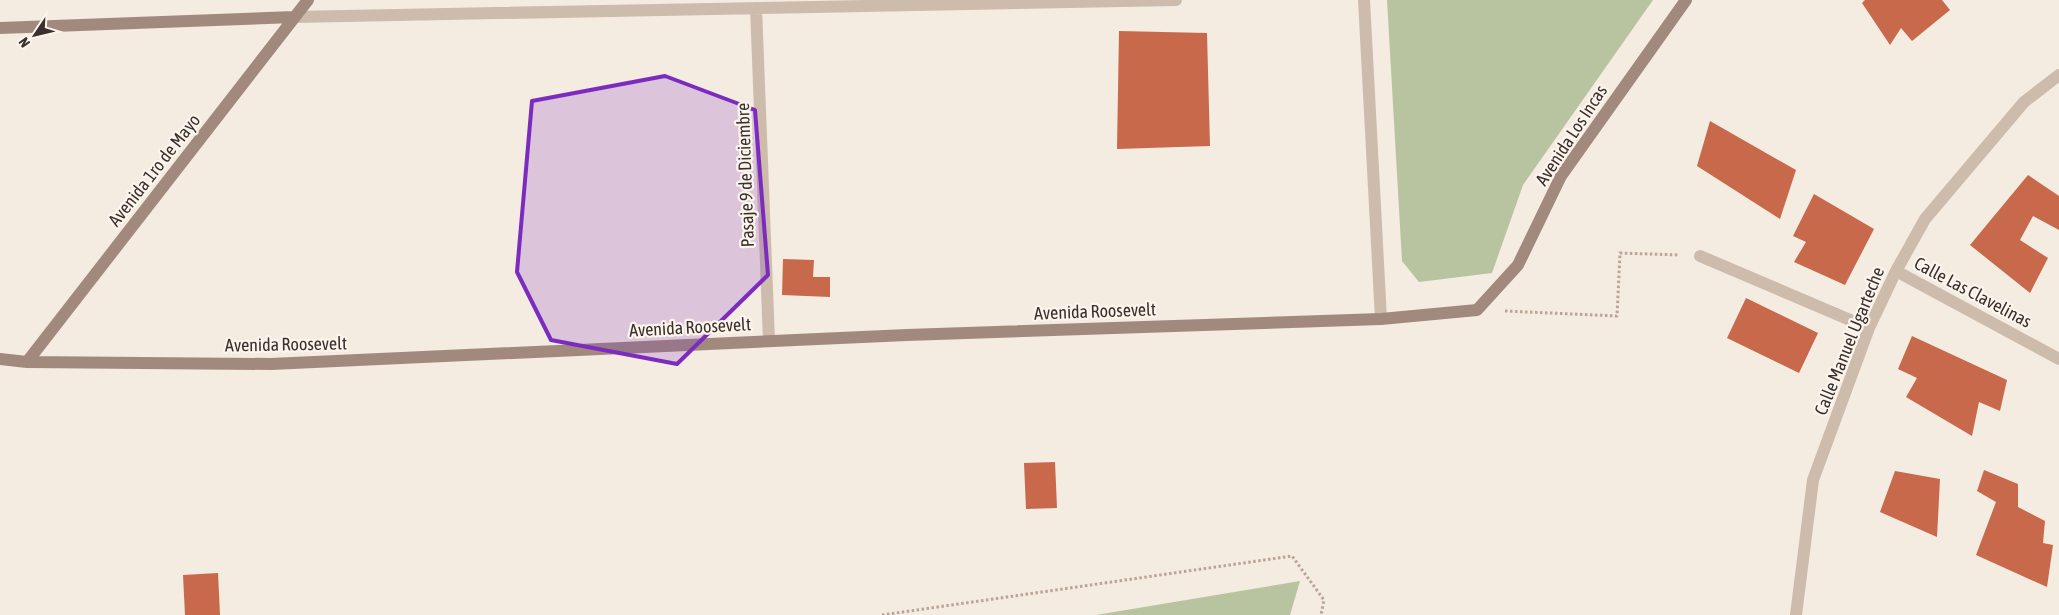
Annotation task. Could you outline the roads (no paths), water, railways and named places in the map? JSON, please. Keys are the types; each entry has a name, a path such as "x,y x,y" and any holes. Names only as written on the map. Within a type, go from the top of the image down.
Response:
{"street":[{"name":"Avenida 1ro de Mayo","path":"28,362 308,0"},
{"path":"0,28 294,17 1176,0"},
{"path":"1364,0 1382,319"},
{"name":"Avenida Los Incas","path":"1382,319 1477,310 1518,265 1561,176 1686,0"},
{"name":"Pasaje 9 de Diciembre","path":"756,8 769,341"},
{"name":"Calle Manuel Ugarteche","path":"1796,615 1813,480 1869,328 1896,271 1925,219 2024,102 2059,75"},
{"path":"1700,256 1869,328"},
{"name":"Calle Las Clavelinas","path":"1896,271 2059,359"},
{"name":"Avenida Roosevelt","path":"0,358 28,362 271,364 769,341 1382,319"}]}
